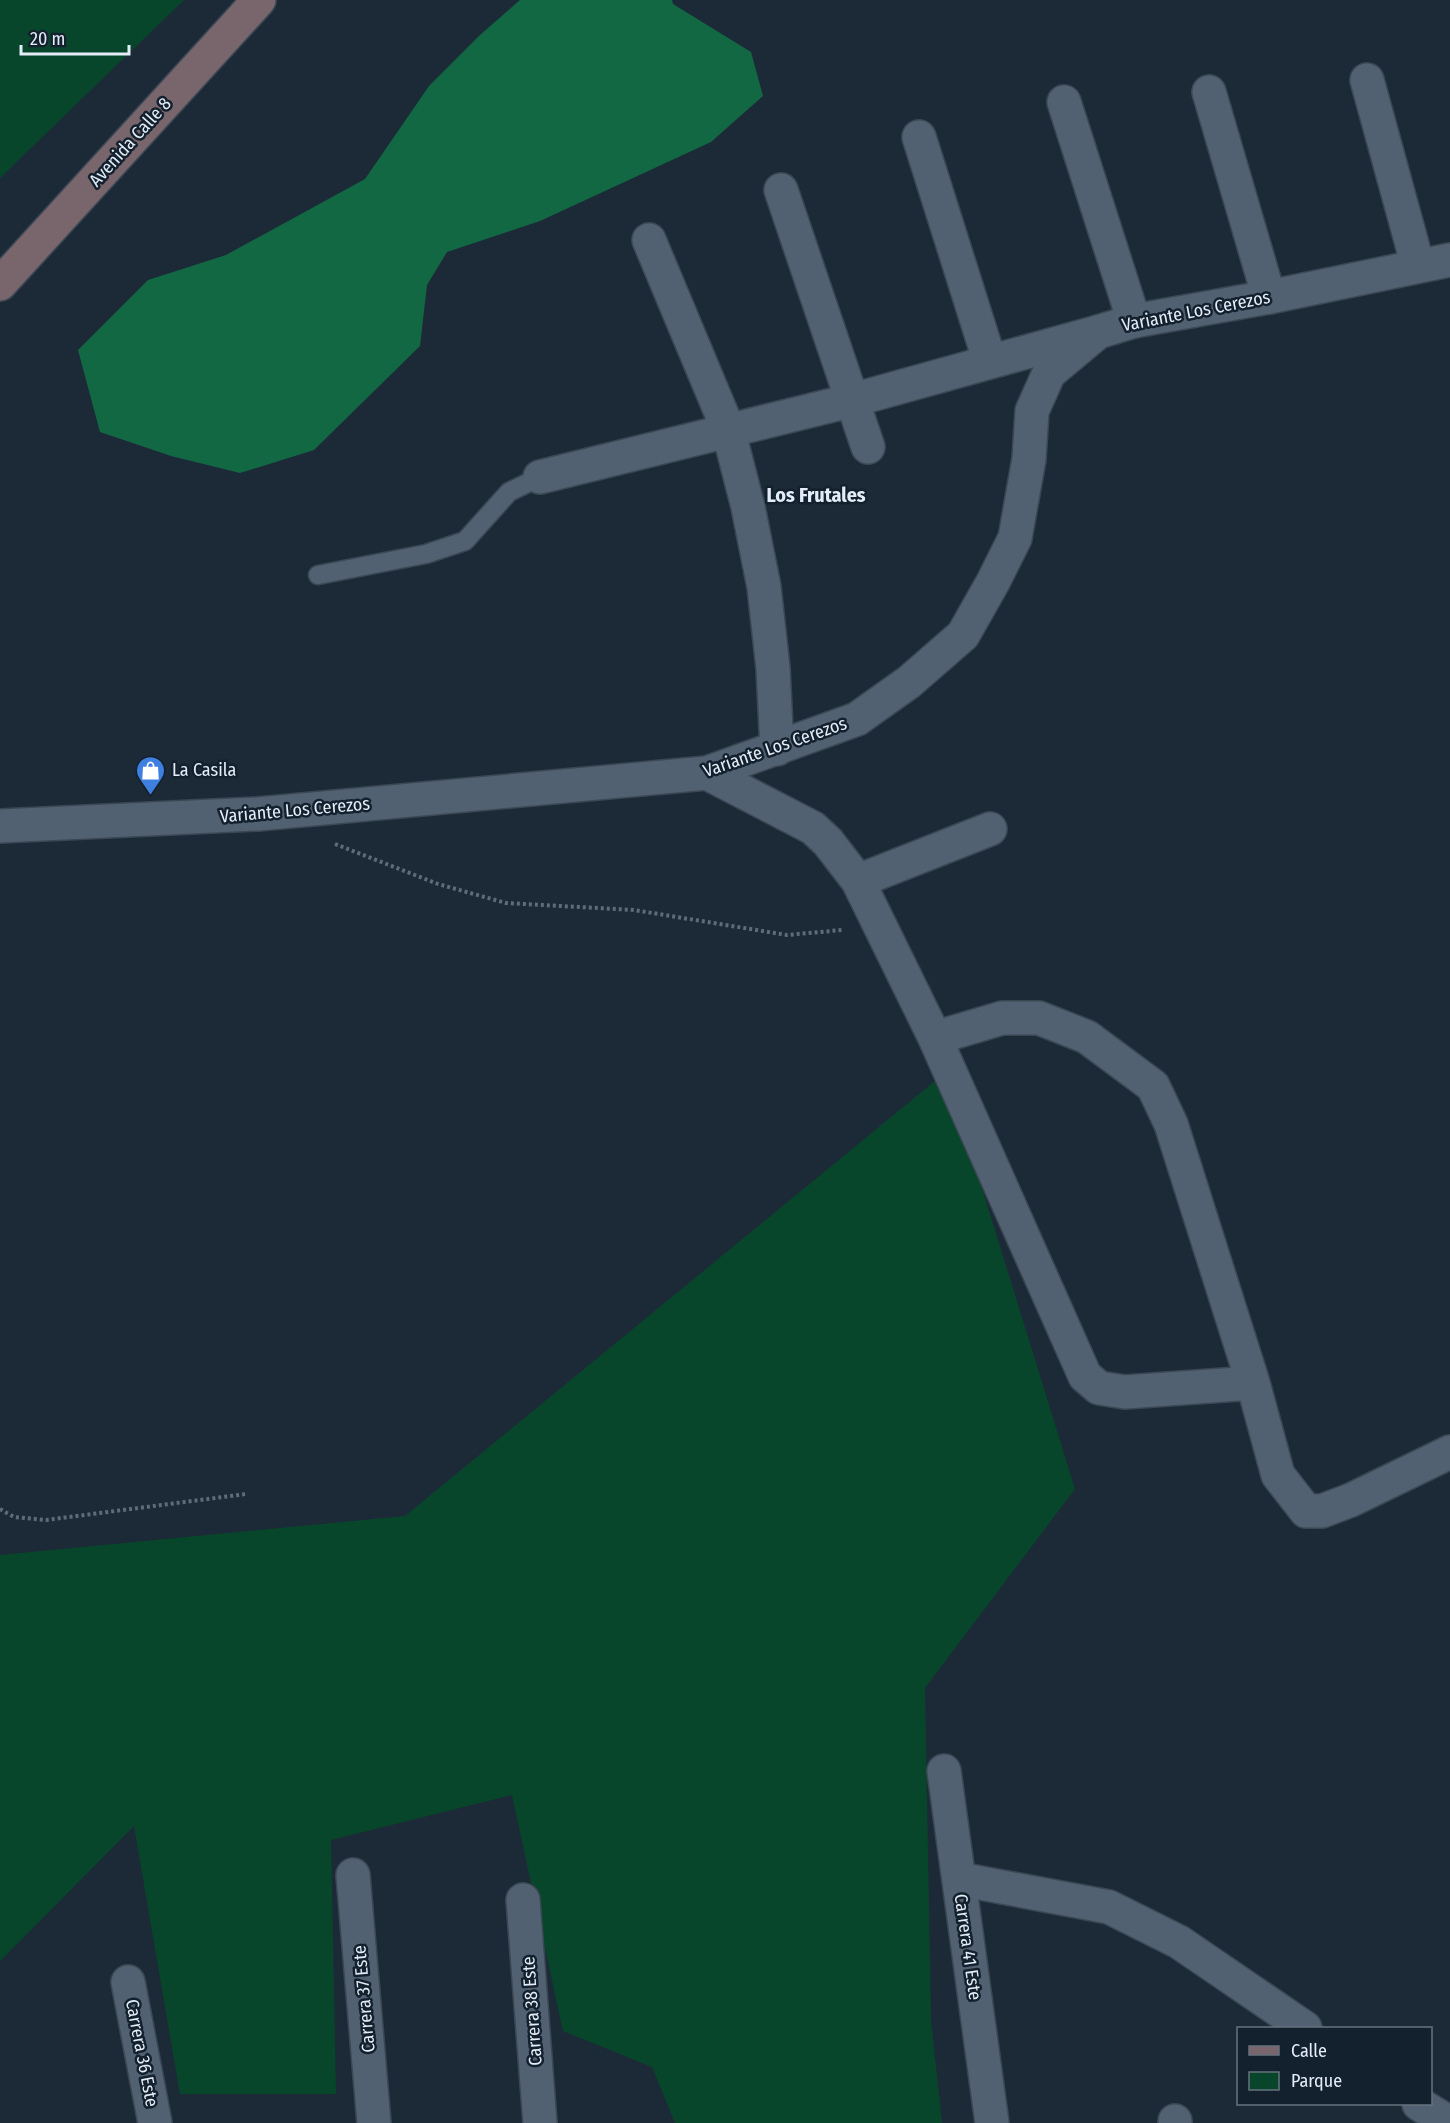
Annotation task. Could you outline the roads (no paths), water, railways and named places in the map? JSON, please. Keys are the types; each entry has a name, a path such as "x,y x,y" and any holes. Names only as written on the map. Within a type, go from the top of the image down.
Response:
{"main road":[{"name":"Avenida Calle 8","path":"0,284 260,0"}],"street":[{"path":"1366,80 1418,266"},
{"path":"1209,92 1269,297"},
{"path":"1064,102 1134,321"},
{"path":"919,137 990,362"},
{"path":"781,190 868,447"},
{"path":"649,240 728,429 748,507 764,587 773,668 777,748"},
{"name":"Variante Los Cerezos","path":"0,826 258,814 707,773 857,719 909,682 963,635 1015,538 1029,459 1032,411 1050,374 1098,332 1134,321 1269,297 1450,260"},
{"path":"540,477 853,400 1098,332"},
{"path":"707,773 813,828 828,842 858,881 935,1038 1085,1376 1099,1388 1125,1392 1253,1383"},
{"path":"858,881 990,829"},
{"path":"935,1038 1002,1018 1039,1018 1087,1037 1153,1086 1171,1124 1253,1383 1278,1475 1306,1511 1322,1511 1351,1500 1450,1452"},
{"name":"Carrera 41 Este","path":"944,1771 992,2123"},
{"name":"Carrera 37 Este","path":"353,1875 374,2123"},
{"path":"958,1879 1109,1907 1179,1942 1304,2027"},
{"name":"Carrera 38 Este","path":"524,1899 540,2123"},
{"name":"Carrera 36 Este","path":"128,1982 155,2123"},
{"path":"1422,2105 1450,2123"}],"lane":[{"path":"318,575 426,554 465,541 509,492 540,477"}],"place":[{"name":"La Casila","path":"151,796"}],"district":[{"name":"Los Frutales","path":"816,495"}]}
